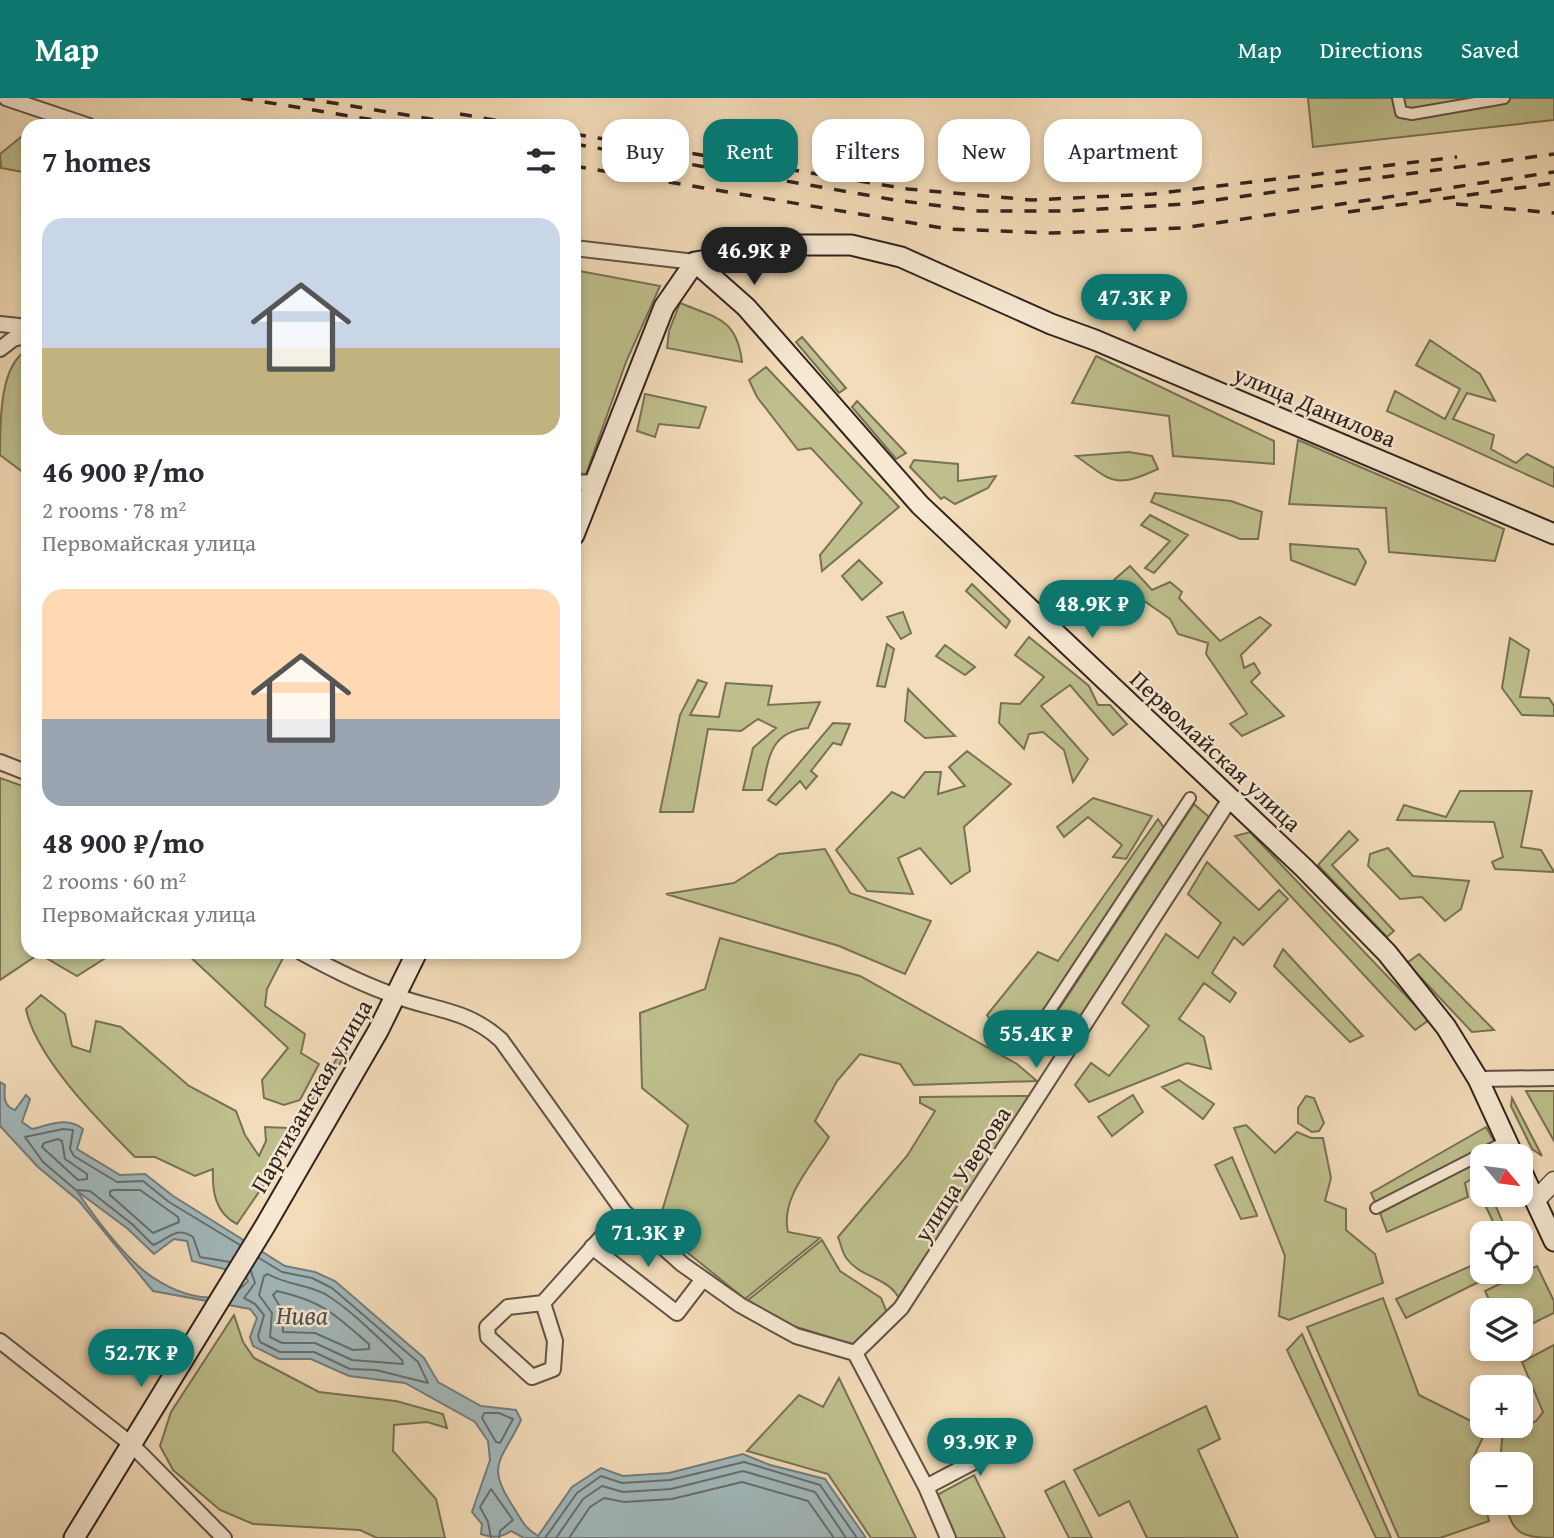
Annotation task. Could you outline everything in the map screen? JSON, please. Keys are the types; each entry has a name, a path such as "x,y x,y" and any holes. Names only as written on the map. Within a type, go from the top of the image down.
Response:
{"main road":[{"name":"улица Данилова","path":"695,262 796,245 852,245 901,257 1051,324 1108,345 1554,534"},
{"path":"581,517 664,307 695,262"},
{"name":"Первомайская улица","path":"695,262 746,307 920,505 1230,799 1387,953 1446,1027 1478,1079 1509,1144"},
{"name":"Партизанская улица","path":"74,1538 265,1226 396,996 414,959"},
{"path":"1533,1197 1554,1241"}],"street":[{"path":"6,98 68,119"},
{"path":"1398,98 1401,111 1412,114 1504,98"},
{"path":"581,249 695,262"},
{"path":"0,324 21,326"},
{"path":"0,349 13,339 21,337"},
{"path":"581,483 594,482"},
{"path":"0,762 21,770"},
{"path":"1031,1039 1190,799"},
{"name":"улица Уверова","path":"855,1353 901,1308 1230,799"},
{"path":"316,959 396,996 467,1015 501,1040 624,1212 703,1279 796,1336 855,1353 926,1487 948,1538"},
{"path":"1478,1079 1554,1078"},
{"path":"1376,1208 1470,1167"},
{"path":"1535,1201 1554,1181"},
{"path":"543,1303 555,1341 553,1369 532,1377 488,1337 487,1327 508,1307 543,1303 624,1212"},
{"path":"592,1247 677,1313 703,1279"},
{"path":"0,1341 131,1444 224,1538"},
{"path":"926,1487 1000,1448 1007,1438"}],"green space":[{"path":"1308,98 1554,98 1554,120 1313,147"},
{"path":"21,137 21,172 1,168 0,154"},
{"path":"581,271 660,286 626,362 586,474 581,474"},
{"path":"680,303 714,317 730,328 739,347 742,362 667,348 669,331"},
{"path":"802,337 846,388 839,393 796,342"},
{"path":"1430,340 1480,374 1495,401 1467,393 1453,419 1494,435 1491,449 1516,463 1527,454 1554,468 1554,487 1387,411 1395,391 1445,419 1460,389 1416,365"},
{"path":"21,355 21,471 0,455 4,394 12,367"},
{"path":"1096,356 1274,441 1274,464 1173,456 1169,416 1072,403"},
{"path":"766,367 899,507 822,571 820,555 862,503 811,448 798,450 757,397 749,380"},
{"path":"645,394 706,407 699,428 659,424 655,437 637,431"},
{"path":"857,401 906,453 896,459 852,407"},
{"path":"1298,440 1504,529 1495,561 1389,552 1386,508 1289,504"},
{"path":"1129,452 1152,456 1158,469 1132,479 1114,480 1076,456"},
{"path":"914,460 958,464 958,481 996,476 988,488 955,504 944,497 941,499 910,467"},
{"path":"1155,493 1231,501 1262,512 1258,539 1240,539 1151,502"},
{"path":"1150,515 1188,535 1154,573 1145,568 1170,541 1141,525"},
{"path":"1290,544 1358,549 1366,562 1355,585 1291,560"},
{"path":"859,560 882,583 862,600 842,576"},
{"path":"1130,566 1152,590 1170,582 1182,592 1179,598 1220,641 1260,617 1271,625 1241,655 1244,668 1254,663 1260,673 1251,682 1284,716 1242,736 1230,724 1247,714 1206,654 1208,643 1178,634 1170,619 1114,580"},
{"path":"972,584 1010,621 1006,628 966,591"},
{"path":"903,612 911,633 901,639 887,617"},
{"path":"1029,637 1089,686 1098,705 1110,705 1127,724 1113,735 1070,685 1041,706 1088,759 1073,782 1064,750 1043,732 1029,734 1024,749 999,723 1001,703 1020,704 1044,677 1015,655"},
{"path":"1510,638 1529,650 1520,697 1549,698 1554,706 1554,716 1522,715 1502,688"},
{"path":"887,644 894,649 885,687 877,686"},
{"path":"945,645 975,667 965,675 936,656"},
{"path":"698,680 707,683 690,715 719,717 726,683 772,686 768,705 820,702 808,728 786,735 773,748 762,790 743,790 753,748 776,728 758,719 741,731 708,729 693,812 660,812 680,715"},
{"path":"908,689 955,736 925,738 905,721"},
{"path":"833,723 850,724 841,745 833,743 811,771 817,776 806,789 800,781 776,805 768,800"},
{"path":"967,751 1011,784 964,827 970,871 951,884 920,848 898,858 913,894 867,891 836,850 892,792 904,798 925,772 941,772 938,794 965,786 949,767"},
{"path":"0,778 21,786 21,959 32,959 0,980"},
{"path":"1460,791 1532,791 1521,847 1541,850 1554,872 1495,869 1492,862 1503,857 1494,822 1397,820 1404,805 1446,817"},
{"path":"1093,798 1152,816 1126,859 1113,857 1122,845 1088,817 1064,837 1057,827"},
{"path":"1194,804 1209,817 1062,1052 1038,1041"},
{"path":"1158,819 1164,828 1027,1035 999,1033 987,1015 1038,952 1058,961"},
{"path":"1349,831 1358,840 1332,865 1394,931 1387,937 1318,865"},
{"path":"1250,832 1429,1020 1415,1030 1235,836"},
{"path":"1388,848 1413,876 1469,881 1461,909 1445,921 1422,897 1400,899 1368,866 1370,854"},
{"path":"825,849 850,893 931,921 905,974 839,946 666,894 734,883 779,854"},
{"path":"1207,862 1259,910 1279,890 1288,899 1243,945 1234,937 1212,973 1236,993 1230,1002 1204,983 1179,1019 1204,1037 1211,1069 1187,1063 1089,1102 1075,1085 1091,1063 1109,1076 1149,1026 1122,1003 1166,934 1198,958 1221,923 1188,894"},
{"path":"720,938 860,976 1017,1064 1037,1081 914,1085 900,1064 860,1054 837,1081 815,1121 829,1137 799,1182 789,1207 788,1232 820,1238 745,1299 657,1228 688,1125 642,1088 640,1013 705,989"},
{"path":"1283,949 1363,1036 1350,1042 1274,966"},
{"path":"1419,954 1494,1030 1472,1032 1407,963"},
{"path":"48,959 104,959 77,976"},
{"path":"193,959 282,959 267,989 265,1006 305,1034 301,1053 319,1064 300,1100 284,1105 264,1098 262,1080 288,1048"},
{"path":"41,995 65,1014 72,1046 90,1052 96,1021 121,1027 189,1086 236,1111 245,1135 259,1156 266,1141 265,1127 288,1128 303,1114 342,1050 347,1052 278,1164 237,1224 219,1208 213,1185 213,1169 195,1176 155,1157 135,1157 87,1107 55,1068 32,1028 26,1009"},
{"path":"1179,1080 1214,1104 1203,1119 1162,1087"},
{"path":"1526,1091 1554,1091 1554,1141"},
{"path":"1133,1095 1143,1112 1112,1136 1098,1117"},
{"path":"1029,1096 900,1300 889,1286 853,1266 847,1259 838,1237 907,1156 935,1111 920,1103 920,1097"},
{"path":"1306,1096 1314,1098 1324,1123 1319,1131 1312,1132 1298,1123 1298,1108"},
{"path":"1512,1098 1542,1156 1533,1150 1533,1144 1530,1144 1511,1106"},
{"path":"1246,1125 1275,1153 1297,1132 1311,1138 1323,1138 1331,1178 1325,1201 1346,1209 1346,1230 1375,1254 1383,1283 1289,1320 1279,1316 1285,1256 1234,1128"},
{"path":"1486,1127 1495,1143 1470,1144 1470,1156 1376,1204 1371,1193"},
{"path":"1232,1157 1257,1216 1241,1219 1215,1165"},
{"path":"1470,1165 1470,1180 1465,1183 1468,1197 1387,1232 1380,1213"},
{"path":"1487,1208 1497,1208 1502,1221 1493,1221"},
{"path":"822,1240 840,1271 881,1298 888,1315 855,1345 777,1321 747,1301"},
{"path":"1470,1266 1470,1284 1475,1284 1406,1318 1396,1299"},
{"path":"1537,1266 1554,1301 1554,1313 1533,1323 1533,1298 1488,1298 1485,1291 1500,1284 1533,1284 1533,1268"},
{"path":"1383,1298 1419,1395 1470,1420 1470,1438 1483,1438 1476,1452 1470,1452 1470,1515 1487,1515 1489,1521 1440,1538 1399,1538 1307,1327"},
{"path":"234,1315 243,1342 254,1358 319,1392 396,1401 443,1414 447,1428 427,1422 394,1425 393,1451 436,1499 445,1538 377,1538 360,1530 253,1524 220,1510 173,1470 160,1446 171,1412"},
{"path":"1302,1334 1391,1538 1376,1538 1287,1350"},
{"path":"1554,1345 1554,1538 1527,1535 1512,1522 1508,1515 1533,1515 1533,1452 1501,1452 1502,1438 1533,1438 1533,1422 1543,1412 1533,1388 1533,1375 1527,1375 1522,1362 1533,1361 1533,1356"},
{"path":"839,1378 916,1538 871,1538 828,1474 747,1451 799,1395 823,1407"},
{"path":"1206,1406 1220,1439 1198,1450 1238,1538 1147,1538 1129,1501 1099,1516 1074,1470"},
{"path":"974,1475 1005,1538 955,1538 937,1495"},
{"path":"1064,1481 1092,1538 1069,1538 1045,1491"}],"water":[{"name":"Нива","path":"0,1082 5,1085 5,1100 11,1108 15,1110 26,1095 30,1099 22,1122 32,1129 65,1122 77,1125 83,1129 77,1149 120,1175 145,1174 173,1196 285,1266 315,1272 335,1281 424,1358 438,1382 481,1406 516,1410 521,1420 499,1463 498,1472 505,1493 519,1517 538,1536 572,1487 601,1468 623,1476 669,1473 743,1454 770,1465 825,1479 866,1538 524,1538 511,1531 497,1537 481,1534 482,1524 472,1512 490,1460 488,1441 475,1422 405,1383 349,1376 311,1359 279,1359 253,1346 250,1337 257,1318 250,1309 153,1291 79,1201 38,1167 0,1126","holes":["77,1191 128,1229 154,1254 174,1239 187,1241 192,1261 244,1274 248,1281 236,1291 222,1296 206,1297 175,1290 147,1274 136,1264"]}],"railway":[{"path":"241,98 368,119"},
{"path":"303,98 430,119"},
{"path":"460,114 489,119"},
{"path":"581,135 908,189 1032,200 1153,194 1457,157"},
{"path":"581,145 895,200 979,211 1068,211 1186,204 1554,154"},
{"path":"581,167 948,229 1051,233 1183,228 1554,172"},
{"path":"1348,212 1554,183"},
{"path":"1456,204 1554,213"}]}
